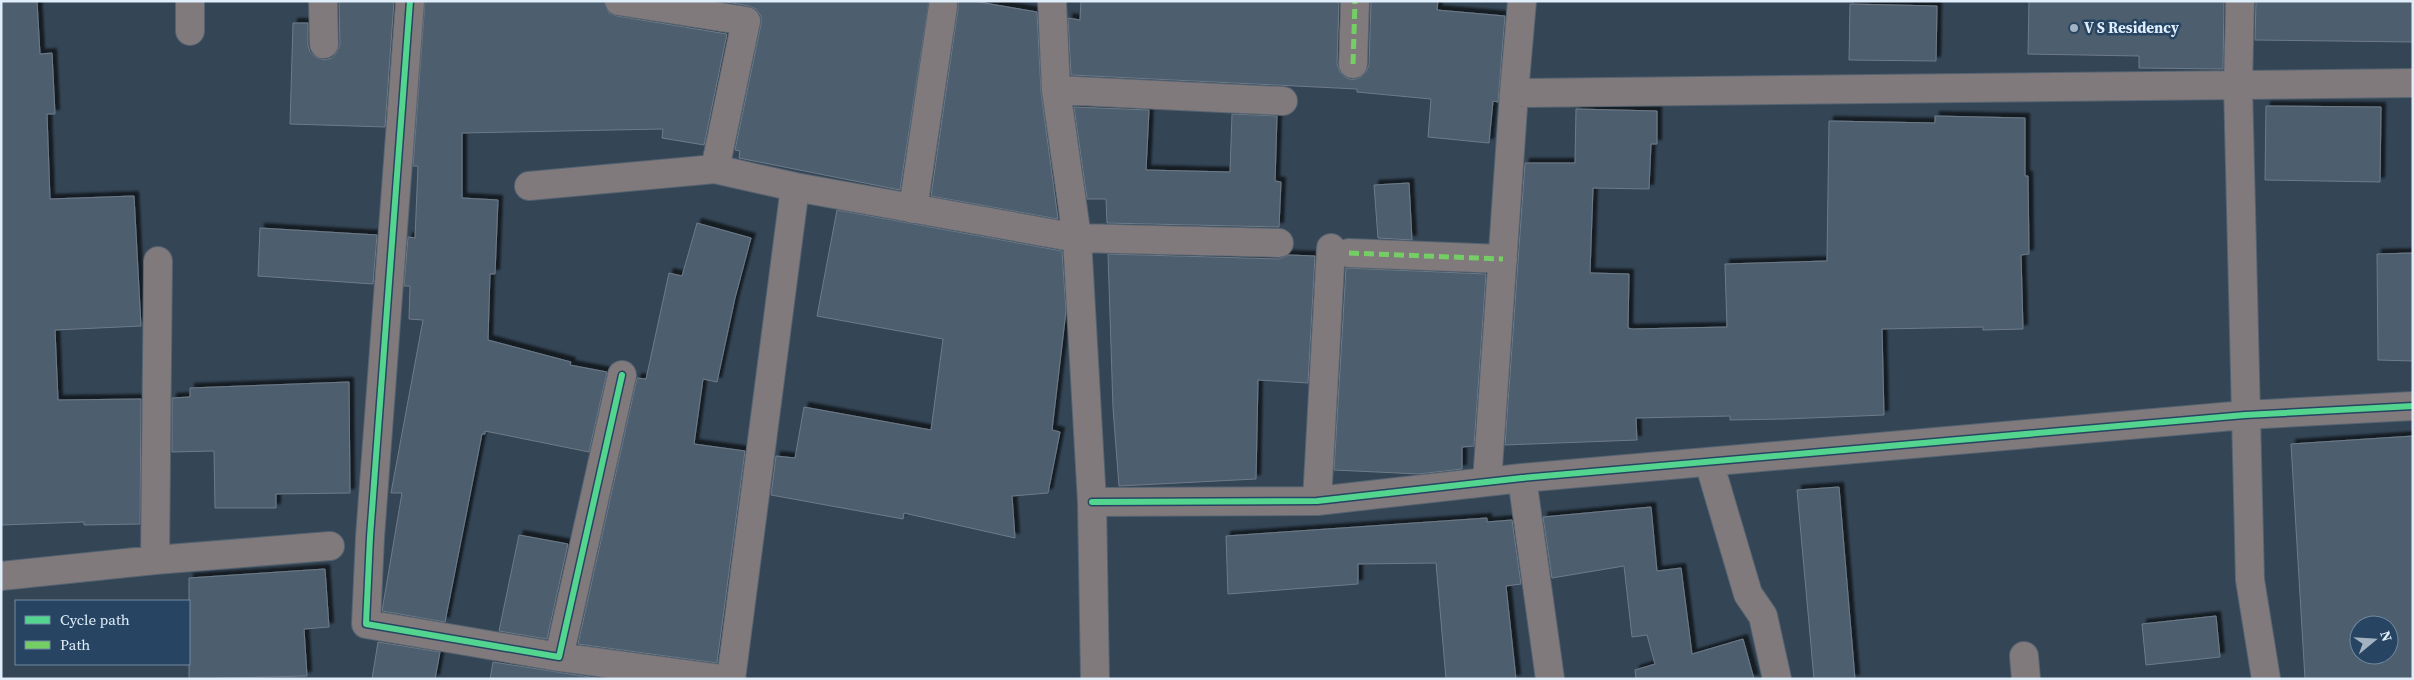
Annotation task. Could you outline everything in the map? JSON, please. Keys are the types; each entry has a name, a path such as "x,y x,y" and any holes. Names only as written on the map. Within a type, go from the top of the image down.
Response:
{"street":[{"path":"190,1 190,31"},
{"path":"323,1 324,44"},
{"path":"410,1 371,518 366,624 559,657 722,679"},
{"path":"619,1 746,21 715,169"},
{"path":"1052,1 1056,90 1077,238 1092,502 1095,679"},
{"path":"1354,64 1355,1"},
{"path":"1487,482 1522,1"},
{"path":"2240,1 2238,85 2250,580 2266,679"},
{"path":"913,209 943,6"},
{"path":"1514,93 2413,83"},
{"path":"1056,90 1283,100"},
{"path":"529,186 715,169 795,187 1077,238 1279,243"},
{"path":"732,679 795,187"},
{"path":"1317,500 1340,250 1503,259"},
{"path":"155,560 158,261"},
{"path":"559,657 622,375"},
{"path":"1092,502 1317,500 1522,478 2246,415 2413,406"},
{"path":"1709,462 1748,594 1763,616 1777,679"},
{"path":"1522,478 1550,679"},
{"path":"1,576 155,560 330,546"}],"building":[{"path":"1,1 37,1 40,54 52,53 55,114 47,114 50,199 134,196 141,326 55,330 58,400 141,399 140,524 84,525 84,522 1,525"},
{"path":"339,1 394,1 385,127 290,124 293,23 308,23 308,45 310,52 324,60 332,58 340,44"},
{"path":"425,1 604,1 609,13 617,16 727,34 704,145 662,138 663,129 462,133 462,198 498,200 495,274 490,274 488,340 571,362 570,365 607,372 589,452 485,431 485,434 482,434 445,622 382,611 402,493 391,493 423,320 409,319 410,286 404,286 408,237 415,238 418,166 413,166"},
{"path":"721,1 929,1 900,190 739,158 740,151 735,150 761,24 761,16 756,9 749,6"},
{"path":"958,1 973,1 1037,12 1041,92 1058,219 931,196"},
{"path":"1081,1 1339,1 1337,64 1340,72 1352,80 1361,77 1369,65 1371,1 1438,1 1437,10 1505,16 1498,102 1493,101 1489,143 1428,137 1431,99 1357,92 1357,89 1071,75 1068,18 1080,20"},
{"path":"2029,1 2224,1 2223,69 2139,68 2139,56 2028,54"},
{"path":"2256,1 2413,1 2413,42 2255,40"},
{"path":"1850,4 1937,6 1936,61 1849,60"},
{"path":"2266,106 2381,107 2380,182 2265,180"},
{"path":"1074,107 1149,110 1146,170 1230,172 1232,114 1277,116 1275,181 1281,182 1279,227 1107,223 1106,199 1087,199"},
{"path":"1576,109 1657,111 1657,144 1651,144 1649,189 1593,188 1590,273 1629,274 1628,328 1632,329 1727,327 1725,264 1827,261 1829,121 1935,123 1935,116 2025,118 2025,176 2028,176 2029,254 2021,255 2023,329 1983,330 1983,327 1882,329 1884,415 1730,420 1730,416 1636,418 1637,440 1505,445 1525,163 1575,163"},
{"path":"1409,183 1412,240 1378,238 1374,185"},
{"path":"837,210 1062,251 1066,311 1052,430 1060,432 1048,493 1012,496 1015,538 904,513 903,519 771,495 776,456 795,458 804,407 931,430 943,339 817,316"},
{"path":"697,223 751,238 735,298 717,382 703,379 694,444 745,451 717,663 578,644 637,378 646,379 669,273 682,276"},
{"path":"260,228 377,235 373,284 258,276"},
{"path":"2413,253 2413,361 2378,360 2377,254"},
{"path":"1108,254 1279,259 1289,255 1315,256 1308,383 1258,380 1256,479 1119,486 1113,408"},
{"path":"1346,268 1486,274 1474,446 1462,447 1462,469 1419,474 1334,470"},
{"path":"349,382 350,493 276,494 276,508 215,508 214,451 172,452 172,398 190,397 190,388"},
{"path":"2413,436 2413,679 2305,679 2291,444"},
{"path":"1839,487 1855,679 1814,679 1797,490"},
{"path":"1651,507 1657,571 1681,568 1692,654 1743,639 1754,679 1636,679 1635,670 1655,664 1647,635 1632,637 1624,566 1552,578 1543,517"},
{"path":"1487,518 1487,522 1512,520 1521,584 1506,586 1516,679 1446,679 1436,563 1358,564 1358,584 1228,594 1226,536"},
{"path":"519,535 568,544 547,639 499,631"},
{"path":"325,569 329,627 304,629 307,676 189,679 189,578"},
{"path":"2216,616 2220,657 2146,665 2142,624"},
{"path":"378,642 440,652 435,679 372,679"},
{"path":"493,662 557,672 603,679 490,679"}],"marked path":[{"path":"1353,64 1355,1"},
{"path":"1349,253 1503,259"}],"cycle path":[{"path":"410,1 370,537 366,624 559,657 622,375"},
{"path":"1092,502 1317,501 1522,478 2245,415 2413,406"}],"place":[{"name":"V S Residency","path":"2074,28"}]}
